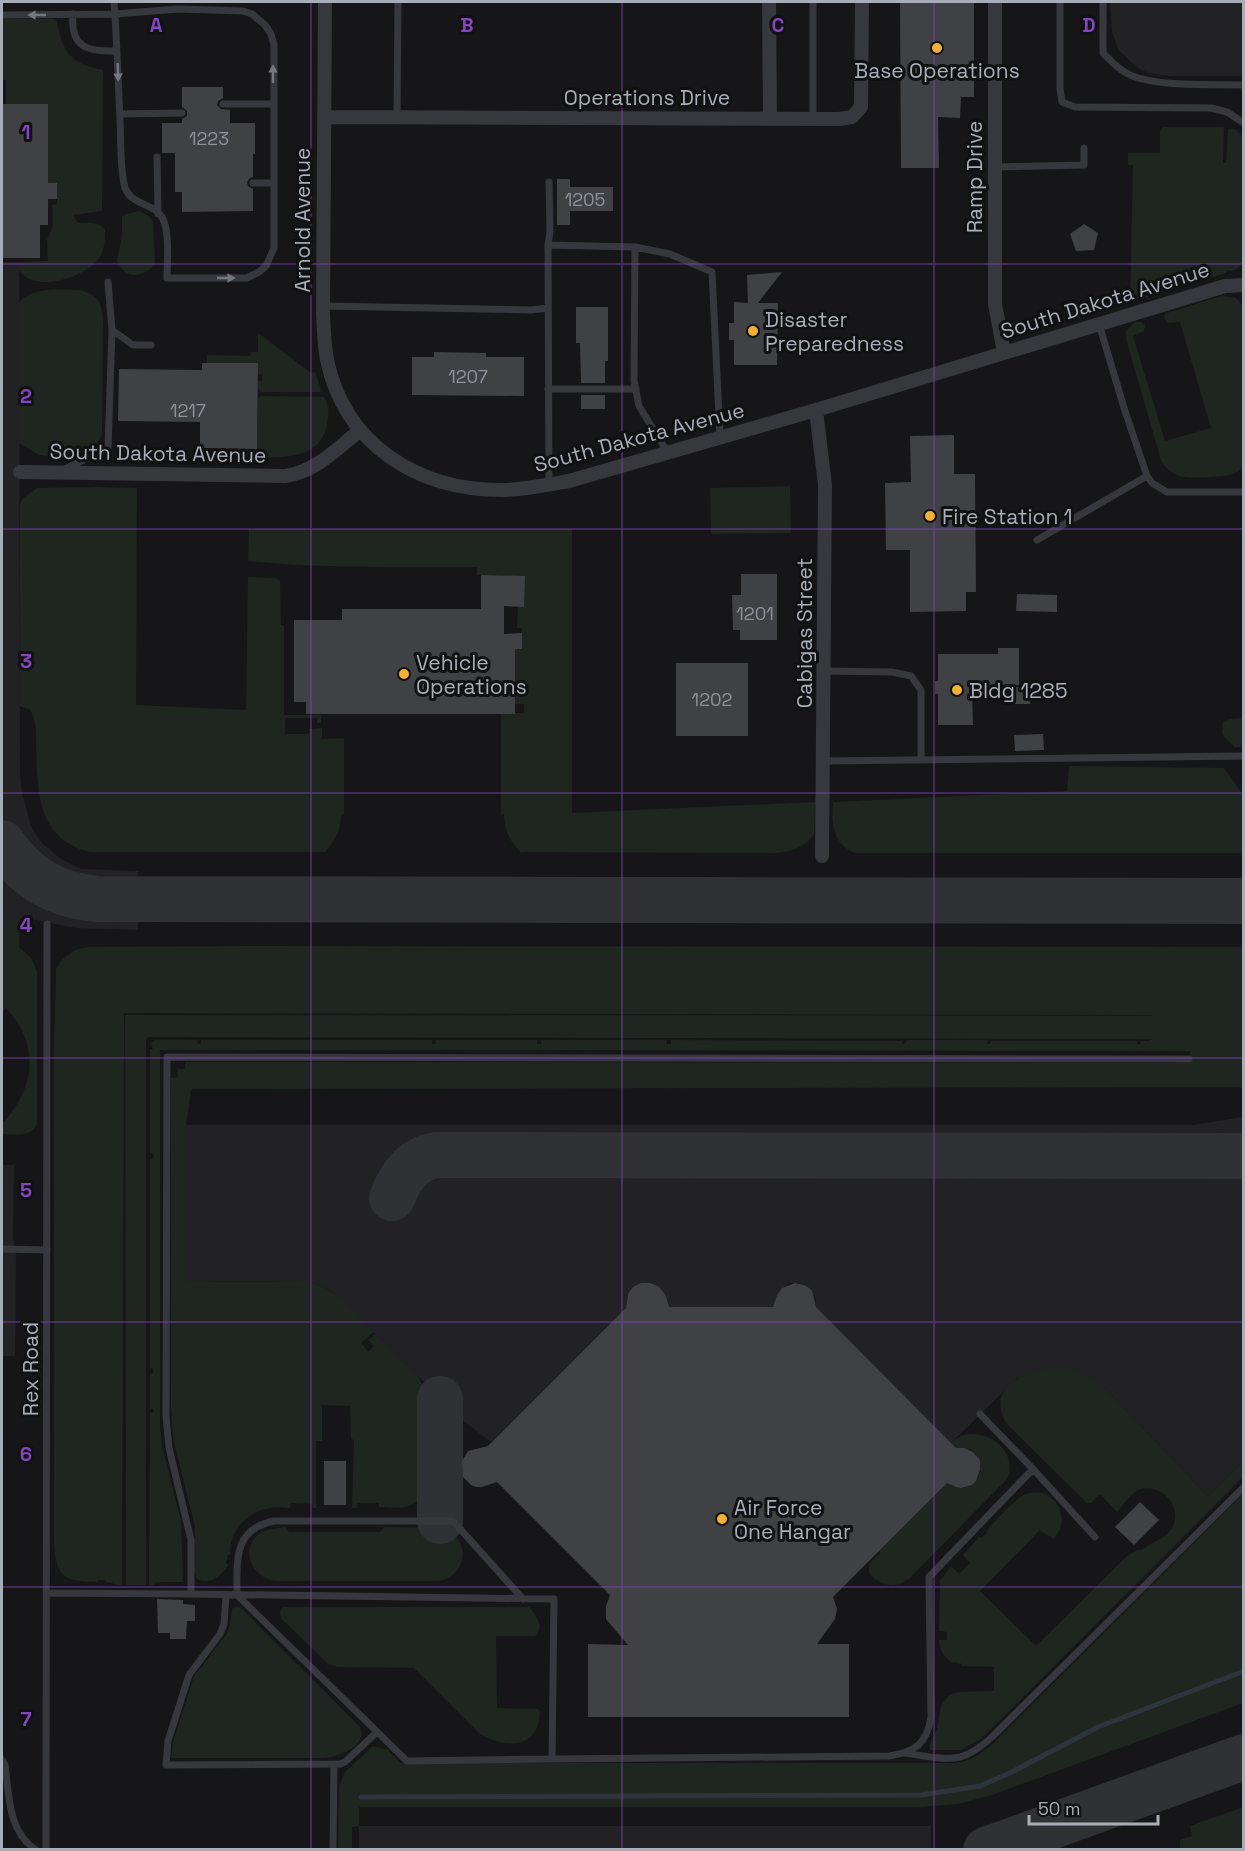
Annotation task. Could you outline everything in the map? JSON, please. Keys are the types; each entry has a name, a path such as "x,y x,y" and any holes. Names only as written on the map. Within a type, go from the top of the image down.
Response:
{"street":[{"name":"Arnold Avenue","path":"325,2 323,306 325,345 327,362 339,394 359,431"},
{"path":"769,2 770,118"},
{"name":"Operations Drive","path":"324,117 839,119 852,117 861,106 862,2"},
{"name":"Ramp Drive","path":"994,2 995,304 1004,352"},
{"name":"South Dakota Avenue","path":"20,472 294,475 316,465 359,431 396,462 412,471 452,485 502,490 549,485 816,410 1225,286 1244,285"},
{"name":"Cabigas Street","path":"816,410 825,485 822,856"}],"lane":[{"path":"2,15 115,14 178,9 230,10 252,14 265,25 274,45 274,248 266,266 260,272 247,278 167,278 167,242 163,219 153,209 136,201 128,194 124,186 115,14 114,2"},
{"path":"397,117 398,2"},
{"path":"813,2 813,118"},
{"path":"1060,2 1062,102 1075,107 1211,108 1227,112 1244,123"},
{"path":"1103,2 1103,53 1114,65 1132,76 1156,82 1244,86"},
{"path":"73,14 72,26 76,39 88,50 117,51"},
{"path":"223,104 273,104"},
{"path":"120,114 182,113"},
{"path":"995,167 1084,165 1084,148"},
{"path":"158,157 158,214"},
{"path":"549,182 549,485"},
{"path":"253,183 274,183"},
{"path":"548,245 636,247 670,254 712,272 720,438"},
{"path":"636,247 634,381 639,406 668,453"},
{"path":"59,472 108,448 111,330 108,282"},
{"path":"323,306 531,310 548,308"},
{"path":"1099,324 1125,411 1147,476 1152,483 1167,492 1244,492"},
{"path":"111,330 132,345 151,345"},
{"path":"548,388 636,389"},
{"path":"1037,540 1147,476"},
{"path":"824,671 892,672 911,676 921,690 921,760"},
{"path":"824,761 1244,756"},
{"name":"Rex Road","path":"46,1850 47,924"},
{"path":"191,1594 191,1540 169,1448 166,1416 167,1057 1189,1059"},
{"path":"2,1249 47,1250"},
{"path":"980,1414 1033,1468 1095,1537"},
{"path":"903,1754 915,1748 923,1740 929,1729 931,1717 929,1578 1033,1468"},
{"path":"523,1599 453,1521 274,1521 263,1523 252,1530 240,1547 237,1560 237,1595 407,1761 889,1756 903,1754 959,1757 978,1749 992,1737 1244,1487"},
{"path":"47,1593 554,1599 552,1759"},
{"path":"226,1595 224,1624 220,1634 189,1675 168,1741 166,1765 334,1765 345,1762 377,1732"},
{"path":"2,1760 5,1765 12,1816 26,1843 36,1850"},
{"path":"333,1850 334,1765"}],"shaded area":[{"path":"1110,2 1243,2 1243,76 1169,76 1141,70 1118,49 1112,32"},
{"path":"2,19 54,19 57,21 65,49 70,55 83,64 103,70 102,211 73,215 78,223 93,223 103,227 105,230 104,244 101,255 92,265 83,272 60,280 36,281 26,277 19,270 19,262 48,261 47,240 53,226 52,205 57,204 57,183 48,183 48,104 6,104 6,80 2,80"},
{"path":"1162,127 1224,127 1223,163 1226,163 1228,129 1235,129 1243,138 1243,262 1226,273 1130,302 1133,165 1128,165 1128,153 1160,153"},
{"path":"139,211 149,216 153,222 155,265 144,273 134,275 125,271 117,261 122,235 122,217"},
{"path":"2,262 19,262 20,772 22,793 35,834 61,859 81,869 138,871 138,930 76,928 31,919 2,919"},
{"path":"81,290 97,299 103,316 102,434 96,448 78,458 39,455 19,443 19,303 39,291"},
{"path":"1222,296 1236,298 1243,306 1243,464 1238,471 1228,475 1179,476 1168,470 1161,460 1126,339 1126,331 1135,322 1142,322 1145,325 1144,331 1133,336 1165,441 1211,428 1180,322 1167,323 1164,318 1165,314 1170,312"},
{"path":"258,334 311,373 315,372 322,392 261,392 258,388 258,381 262,381 262,374 258,374 258,363 207,363 207,355 250,356 251,352 258,352"},
{"path":"261,396 324,397 328,416 321,440 312,448 290,456 241,457 239,449 257,449 258,398"},
{"path":"790,486 791,533 711,534 710,488"},
{"path":"37,488 137,488 136,705 246,710 248,577 276,578 280,581 281,625 284,625 284,715 321,715 321,723 317,723 317,718 285,718 285,734 309,734 309,729 322,728 322,739 344,738 344,814 341,815 335,839 325,852 90,852 72,845 59,836 50,824 40,796 34,719 30,710 20,706 20,505 23,498"},
{"path":"249,529 572,529 572,813 816,802 814,834 806,843 797,848 775,853 521,853 508,835 504,814 501,814 501,714 524,713 524,704 504,704 504,634 507,634 507,649 522,648 522,628 517,628 518,607 524,606 524,576 477,575 477,567 334,566 248,561"},
{"path":"1243,718 1243,747 1234,747 1222,734 1223,721"},
{"path":"1069,766 1224,768 1243,795 1243,853 855,853 842,844 833,825 833,802 1067,791"},
{"path":"2,919 20,919 19,947 31,958 37,971 37,1123 31,1131 22,1134 2,1134 2,1124 13,1110 27,1081 29,1052 25,1037 17,1022 6,1008 2,1012"},
{"path":"88,947 1243,947 1243,1087 193,1089 186,1125 186,1282 309,1281 337,1296 373,1332 361,1343 368,1352 374,1346 368,1340 375,1334 416,1374 426,1390 428,1481 424,1489 427,1489 412,1505 400,1508 379,1507 379,1503 358,1503 357,1508 352,1508 354,1440 351,1439 350,1406 322,1405 322,1441 316,1441 316,1508 313,1508 312,1504 291,1503 290,1508 263,1510 248,1517 236,1530 226,1563 228,1565 219,1576 211,1581 202,1581 197,1579 194,1570 195,1527 173,1438 171,1410 171,1078 178,1077 178,1069 185,1069 185,1062 1189,1063 1190,1051 160,1050 160,1426 162,1446 181,1521 183,1582 157,1582 149,1585 150,1413 153,1412 153,1409 150,1409 150,1374 153,1373 153,1369 150,1368 150,1159 154,1158 154,1154 150,1153 150,1049 153,1049 151,1043 155,1040 197,1040 198,1044 201,1044 201,1040 432,1040 432,1044 435,1044 436,1040 537,1040 537,1044 541,1044 541,1040 666,1040 667,1044 671,1044 671,1040 902,1041 902,1044 905,1044 907,1040 987,1040 987,1044 991,1041 1137,1041 1137,1044 1140,1044 1141,1041 1153,1039 149,1037 146,1039 146,1585 126,1585 125,1015 1152,1015 124,1013 122,1585 105,1580 97,1580 97,1582 70,1579 64,1576 57,1565 54,1545 56,969 63,959 75,950"},
{"path":"1243,1117 1243,1461 1208,1496 1104,1387 1017,1378 951,1443 816,1307 811,1289 800,1283 790,1283 782,1288 777,1295 776,1307 666,1307 665,1294 658,1286 650,1283 637,1285 628,1294 626,1308 491,1442 461,1419 331,1291 309,1283 309,1281 186,1282 186,1125 1193,1125"},
{"path":"2,1165 14,1165 15,1356 2,1356"},
{"path":"1051,1368 1072,1369 1104,1387 1208,1496 1243,1461 1243,1477 982,1738 961,1750 930,1750 929,1746 937,1729 941,1706 949,1695 960,1692 994,1691 994,1667 962,1666 962,1664 950,1661 941,1651 939,1640 947,1640 947,1632 939,1631 940,1581 951,1566 959,1574 970,1563 963,1555 979,1537 987,1533 986,1531 1010,1506 1024,1495 1034,1492 1051,1498 1061,1513 1062,1522 1053,1539 1040,1530 980,1591 1036,1646 1127,1556 1137,1550 1142,1550 1166,1535 1175,1520 1173,1505 1169,1499 1157,1490 1149,1488 1133,1493 1117,1512 1100,1494 1091,1503 1087,1503 1006,1423 1001,1411 1004,1391 1010,1384 1029,1373"},
{"path":"967,1434 985,1436 1000,1446 1009,1461 1007,1479 909,1579 895,1585 876,1580 869,1572 870,1563 881,1552 879,1551 947,1483 960,1487 970,1486 976,1480 980,1471 980,1462 976,1454 968,1449 957,1449 951,1443"},
{"path":"1243,1494 1243,1703 992,1795 958,1804 920,1807 359,1807 359,1826 352,1827 352,1849 338,1850 339,1786 345,1772 373,1746 388,1750 400,1763 957,1763 970,1759 997,1740"},
{"path":"286,1527 289,1532 380,1532 384,1527 442,1528 458,1539 463,1556 456,1571 439,1581 275,1581 259,1574 254,1568 249,1553 255,1538 262,1532"},
{"path":"236,1606 242,1609 360,1727 362,1733 360,1739 351,1749 324,1758 171,1758 174,1739 194,1676 226,1635 232,1609"},
{"path":"282,1607 529,1607 537,1617 539,1625 535,1636 496,1636 497,1708 538,1709 540,1712 538,1724 534,1733 527,1739 510,1743 490,1739 480,1734 414,1668 338,1667 328,1664 282,1619 280,1613"},
{"path":"1243,1807 1243,1849 1180,1849 1180,1840 1192,1836 1190,1826"},
{"path":"359,1826 931,1826 931,1849 359,1850"}],"building":[{"name":"Base Operations","path":"900,2 974,2 974,97 961,97 960,118 938,117 939,168 901,168"},
{"path":"182,87 223,87 223,98 218,101 217,105 221,109 230,110 230,123 255,123 253,177 247,182 248,186 253,189 253,211 182,212 182,192 175,192 175,153 162,153 162,123 182,123 182,119 187,116 187,111 182,107"},
{"path":"2,104 48,104 48,183 57,183 57,199 48,199 48,225 40,225 40,258 2,258"},
{"path":"557,179 570,179 570,187 613,187 613,211 570,211 570,225 557,225"},
{"path":"1084,224 1098,233 1094,250 1076,251 1070,234"},
{"name":"Disaster Preparedness","path":"782,272 758,303 778,303 777,365 734,365 734,340 729,340 729,323 734,323 734,302 748,303 747,275"},
{"path":"576,307 608,307 608,361 605,361 605,383 581,383 580,343 576,343"},
{"path":"434,352 486,353 486,357 524,357 524,396 412,395 412,357 434,357"},
{"path":"202,363 258,363 257,449 200,448 200,422 118,421 119,369 202,370"},
{"path":"581,395 605,395 605,409 581,409"},
{"name":"Fire Station 1","path":"954,435 954,474 975,474 976,592 966,592 966,611 910,612 910,550 886,550 885,483 911,482 910,436"},
{"path":"741,574 777,574 777,640 740,640 740,630 733,630 732,595 741,595"},
{"name":"Vehicle Operations","path":"481,575 525,576 524,607 504,606 504,634 522,633 522,649 515,649 515,714 306,714 306,702 294,702 294,620 342,620 342,609 481,609"},
{"path":"1017,594 1057,595 1057,612 1016,611"},
{"name":"Bldg 1285","path":"998,648 1019,648 1019,685 979,685 979,694 972,694 973,725 938,725 938,694 935,694 935,681 938,681 938,654 998,654"},
{"path":"676,663 748,663 748,736 676,736"},
{"path":"1015,687 1030,687 1030,704 1015,704"},
{"path":"1043,734 1044,750 1015,751 1014,735"},
{"name":"Air Force One Hangar","path":"641,1283 658,1286 665,1294 669,1307 773,1307 782,1288 795,1283 804,1285 811,1289 816,1307 956,1448 964,1448 973,1452 980,1460 980,1470 972,1485 961,1488 947,1483 833,1597 837,1609 835,1619 817,1644 849,1644 849,1717 588,1717 588,1644 628,1645 606,1619 606,1606 610,1595 497,1482 476,1487 463,1477 462,1461 468,1451 488,1446 626,1308 628,1294 633,1287"},
{"path":"324,1461 346,1461 346,1505 324,1505"},
{"path":"1140,1502 1159,1520 1134,1545 1115,1527"},
{"path":"157,1599 183,1600 183,1604 195,1605 195,1621 187,1621 186,1639 170,1639 170,1633 158,1633"}],"waterway":[{"path":"361,1797 921,1795 980,1786 1098,1727 1244,1671"}],"taxiway":[{"path":"2,843 21,866 43,883 68,893 97,899 1244,901"},
{"path":"392,1198 408,1170 420,1160 436,1155 1244,1156"},
{"path":"440,1399 440,1521"},
{"path":"986,1850 1244,1757"}],"place":[{"name":"Base Operations","path":"937,48"},
{"name":"Disaster Preparedness","path":"753,331"},
{"name":"Fire Station 1","path":"930,516"},
{"name":"Vehicle Operations","path":"404,674"},
{"name":"Bldg 1285","path":"957,690"},
{"name":"Air Force One Hangar","path":"722,1519"}]}
